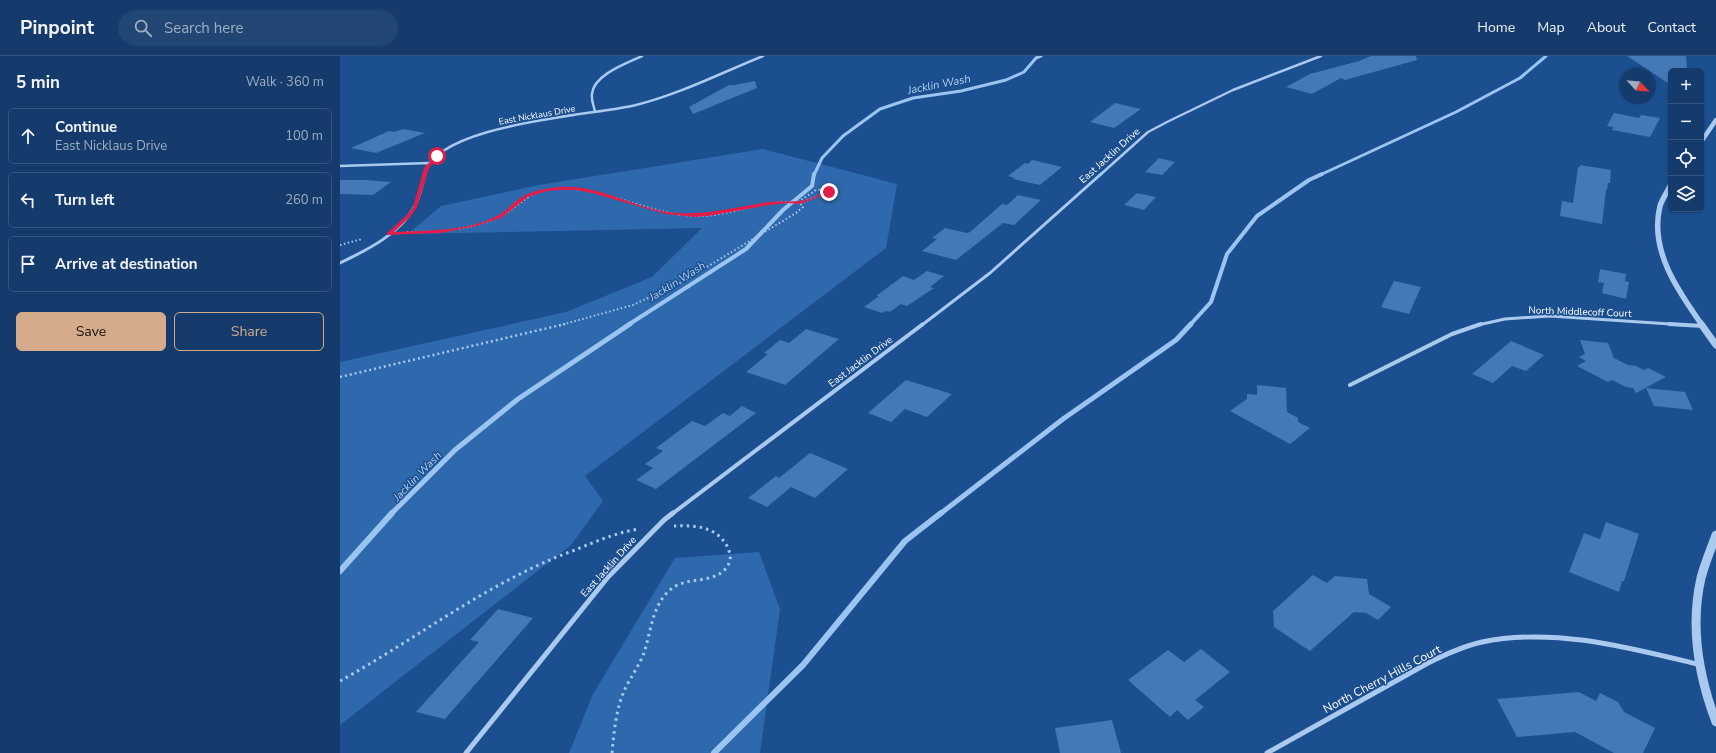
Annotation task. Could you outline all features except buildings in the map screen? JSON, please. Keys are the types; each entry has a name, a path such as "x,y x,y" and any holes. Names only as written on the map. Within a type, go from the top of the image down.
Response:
{"street":[{"path":"595,112 591,92 598,79 642,56"},
{"name":"East Nicklaus Drive","path":"429,163 449,148 476,135 538,120 621,108 647,101 763,56"},
{"name":"East Jacklin Drive","path":"466,753 608,577 664,520 990,273 1148,132 1176,117 1260,78 1321,56"},
{"path":"1702,140 1716,120"},
{"path":"340,166 429,163"},
{"path":"340,263 356,255 388,234 410,215 415,207 426,168 429,163"},
{"path":"1668,189 1664,195 1658,215 1657,225 1659,245 1666,267 1673,280 1716,345"},
{"name":"North Middlecoff Court","path":"1350,385 1452,334 1483,323 1505,319 1550,316 1704,326"},
{"path":"1716,535 1700,584 1697,636 1701,665 1716,722"},
{"name":"North Cherry Hills Court","path":"1267,753 1421,666 1459,649 1482,642 1510,638 1573,638 1594,641 1701,665"}],"path":[{"path":"340,245 388,234 441,231 474,225 499,217 526,196 546,190 560,188 576,188 593,191 666,213 694,216 708,215 769,204 799,202 829,192 829,189 824,187 817,189 799,202"},
{"path":"340,377 564,324 633,305 682,282 738,248 796,212 803,206 799,202"}],"shaded area":[{"path":"763,149 897,184 886,248 585,476 603,501 571,545 340,725 340,362 566,312 652,277 702,228 408,234 441,206 539,185"},
{"path":"759,552 780,609 760,753 569,753 593,694 675,558"}],"waterway":[{"name":"Jacklin Wash","path":"814,175 822,158 843,136 880,109 913,98 961,91 1006,80 1024,72 1036,58 1041,56"},
{"path":"1320,175 1456,112 1520,78 1546,56"},
{"name":"Jacklin Wash","path":"628,325 746,249 783,210 812,186 814,174"},
{"path":"1190,325 1211,302 1227,254 1257,216 1309,180 1322,174"},
{"name":"Jacklin Wash","path":"392,513 455,450 518,399 630,324"},
{"path":"940,514 1063,419 1176,340 1191,324"},
{"name":"Jacklin Wash","path":"340,571 392,513"},
{"path":"714,753 803,665 905,541 941,513"}],"route":[{"path":"437,156 426,168 419,196 410,215 388,234 400,232 441,231 474,225 499,217 526,196 536,192 560,188 576,188 593,191 631,204 666,213 694,216 708,215 769,204 788,202 800,203 806,199 829,192"}]}
